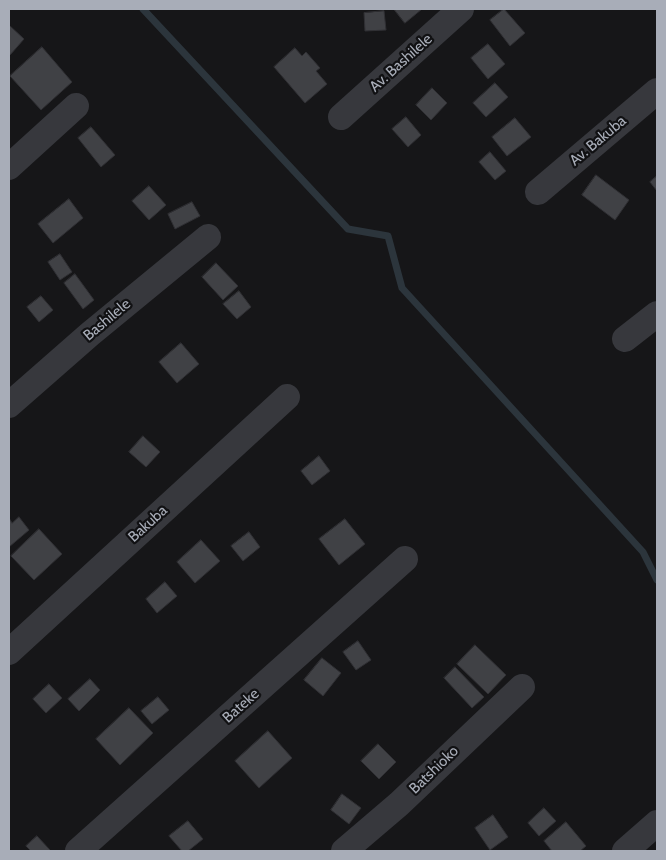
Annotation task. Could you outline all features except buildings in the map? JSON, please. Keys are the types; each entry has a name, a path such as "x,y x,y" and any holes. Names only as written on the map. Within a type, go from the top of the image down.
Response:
{"street":[{"name":"Av. Bashilele","path":"341,117 461,9"},
{"name":"Av. Bakuba","path":"538,192 657,91"},
{"path":"9,167 76,106"},
{"name":"Bashilele","path":"9,405 90,334 208,236"},
{"path":"625,339 657,314"},
{"name":"Bakuba","path":"9,652 287,397"},
{"name":"Bateke","path":"78,851 405,559"},
{"name":"Batshioko","path":"344,851 399,804 522,687"},
{"path":"624,851 657,823"}],"waterway":[{"path":"143,9 348,229 388,236 402,288 643,552 657,580"}]}
